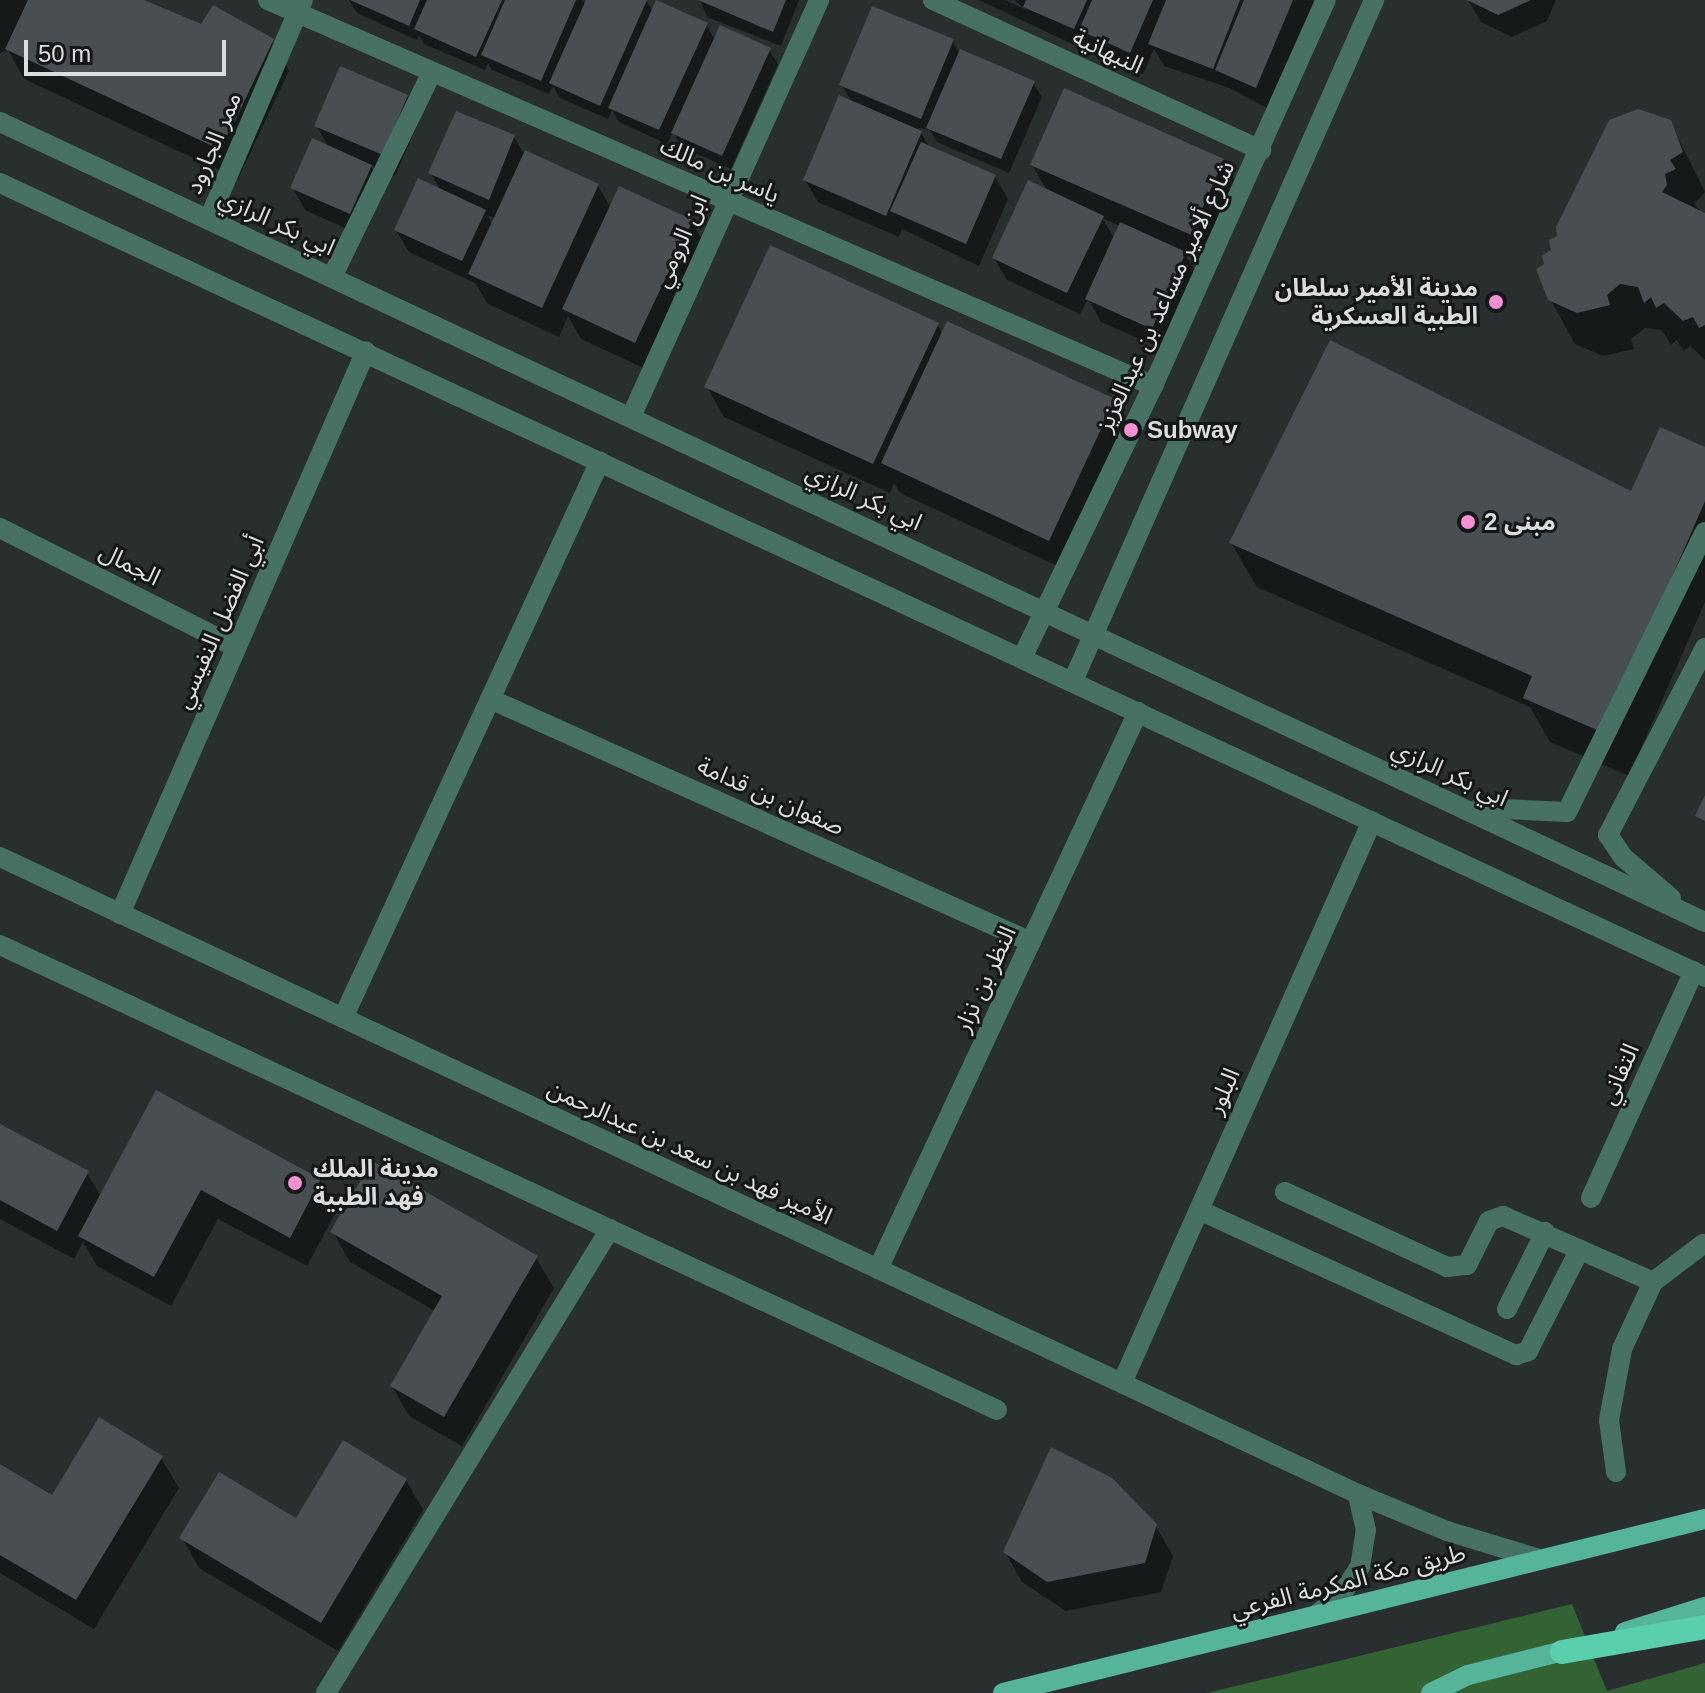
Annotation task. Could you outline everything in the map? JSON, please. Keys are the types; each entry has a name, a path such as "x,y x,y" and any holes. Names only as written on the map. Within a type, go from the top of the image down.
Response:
{"highway":[{"path":"1562,1652 1705,1627"}],"main road":[{"name":"طريق مكة المكرمة الفرعي","path":"1003,1693 1705,1519"},
{"path":"1431,1693 1468,1675 1562,1652 1705,1607"}],"street":[{"name":"ياسر بن مالك","path":"268,0 300,7 432,72 1153,386"},
{"name":"ابن الرومي","path":"631,417 819,0"},
{"name":"النبهانية","path":"933,0 1261,150"},
{"name":"شارع ألامير مساعد بن عبدالعزيز","path":"1022,658 1153,386 1326,0"},
{"path":"1073,681 1374,0"},
{"name":"ممر الجارود","path":"209,219 300,7"},
{"path":"332,277 432,72"},
{"name":"ابي بكر الرازي","path":"0,122 1697,918"},
{"path":"0,183 1699,974"},
{"name":"أبي الفضل النفيسي","path":"120,914 366,351"},
{"path":"343,1018 600,461"},
{"name":"الجمال","path":"0,528 236,647"},
{"path":"1458,805 1517,814 1567,812 1705,532"},
{"path":"1697,918 1623,857 1608,835 1705,648"},
{"name":"صفوان بن قدامة","path":"490,699 1031,942"},
{"name":"النظر بن نزار","path":"878,1269 1138,712"},
{"name":"البلور","path":"1122,1383 1372,821"},
{"name":"الأمير فهد بن سعد بن عبدالرحمن","path":"0,857 1358,1494 1447,1531 1539,1559"},
{"path":"0,945 997,1410"},
{"name":"التفاني","path":"1591,1198 1699,974"},
{"path":"1285,1192 1447,1267 1467,1265 1495,1217 1508,1216 1653,1282"},
{"path":"1199,1210 1516,1355 1528,1351 1580,1249"},
{"path":"326,1693 610,1229"},
{"path":"1507,1309 1545,1232"},
{"path":"1616,1472 1609,1420 1615,1374 1653,1282 1704,1240"},
{"path":"1308,1618 1339,1598 1360,1567 1366,1530 1358,1494"}],"green space":[{"path":"1572,1604 1607,1691 1705,1663 1705,1693 1207,1693"}],"building":[{"path":"28,0 144,0 201,24 213,5 274,39 221,150 5,49"},
{"path":"350,0 420,0 409,26"},
{"path":"427,0 502,0 476,57 414,29"},
{"path":"505,0 576,0 541,81 481,55"},
{"path":"586,0 647,0 600,106 549,83"},
{"path":"656,0 708,23 659,130 608,108"},
{"path":"698,0 786,0 773,32"},
{"path":"1026,0 1087,0 1074,29 1023,7"},
{"path":"1092,0 1153,0 1130,53 1079,30"},
{"path":"1166,0 1240,0 1213,69 1148,44"},
{"path":"1244,0 1293,0 1256,88 1215,70"},
{"path":"1467,0 1531,0 1498,15"},
{"path":"872,6 954,39 921,119 839,85"},
{"path":"720,25 771,48 722,156 671,133"},
{"path":"960,49 1035,81 1001,159 926,128"},
{"path":"340,66 408,95 383,155 314,126"},
{"path":"1064,88 1224,159 1198,218 1196,237 1030,165"},
{"path":"839,95 922,131 886,216 803,180"},
{"path":"1638,109 1671,120 1683,152 1670,160 1676,169 1665,174 1667,185 1662,192 1705,213 1705,325 1699,328 1693,317 1683,321 1664,303 1656,308 1651,297 1644,303 1638,287 1620,284 1607,295 1610,305 1577,313 1548,300 1536,269 1544,264 1542,255 1551,250 1549,240 1557,236 1556,227 1609,120"},
{"path":"456,111 515,135 489,200 428,173"},
{"path":"312,138 372,165 350,214 290,188"},
{"path":"921,142 996,175 966,244 890,211"},
{"path":"525,150 599,184 542,308 468,274"},
{"path":"418,178 486,210 462,261 394,230"},
{"path":"1028,180 1104,216 1067,293 992,258"},
{"path":"619,186 693,220 635,343 562,309"},
{"path":"1120,222 1186,252 1152,329 1085,299"},
{"path":"770,245 939,323 873,464 704,387"},
{"path":"947,321 1115,399 1049,541 881,463"},
{"name":"مبنى 2","path":"1330,340 1631,491 1660,427 1705,447 1705,501 1604,733 1523,698 1532,676 1229,543"},
{"path":"1705,795 1705,821 1695,816"},
{"path":"156,1090 321,1179 290,1238 201,1190 154,1277 78,1236"},
{"path":"0,1124 89,1171 57,1231 0,1200"},
{"path":"372,1161 538,1256 444,1417 390,1386 442,1296 330,1232"},
{"path":"99,1417 163,1456 76,1600 0,1555 0,1464 52,1495"},
{"path":"343,1440 407,1479 321,1623 179,1538 219,1472 296,1518"},
{"path":"1051,1447 1112,1478 1157,1524 1145,1563 1047,1582 1003,1552"}],"place":[{"name":"مدينة الأمير سلطان الطبية العسكرية","path":"1496,302"},
{"name":"Subway","path":"1131,430"},
{"name":"مبنى 2","path":"1468,522"},
{"name":"مدينة الملك فهد الطبية","path":"295,1183"}]}
